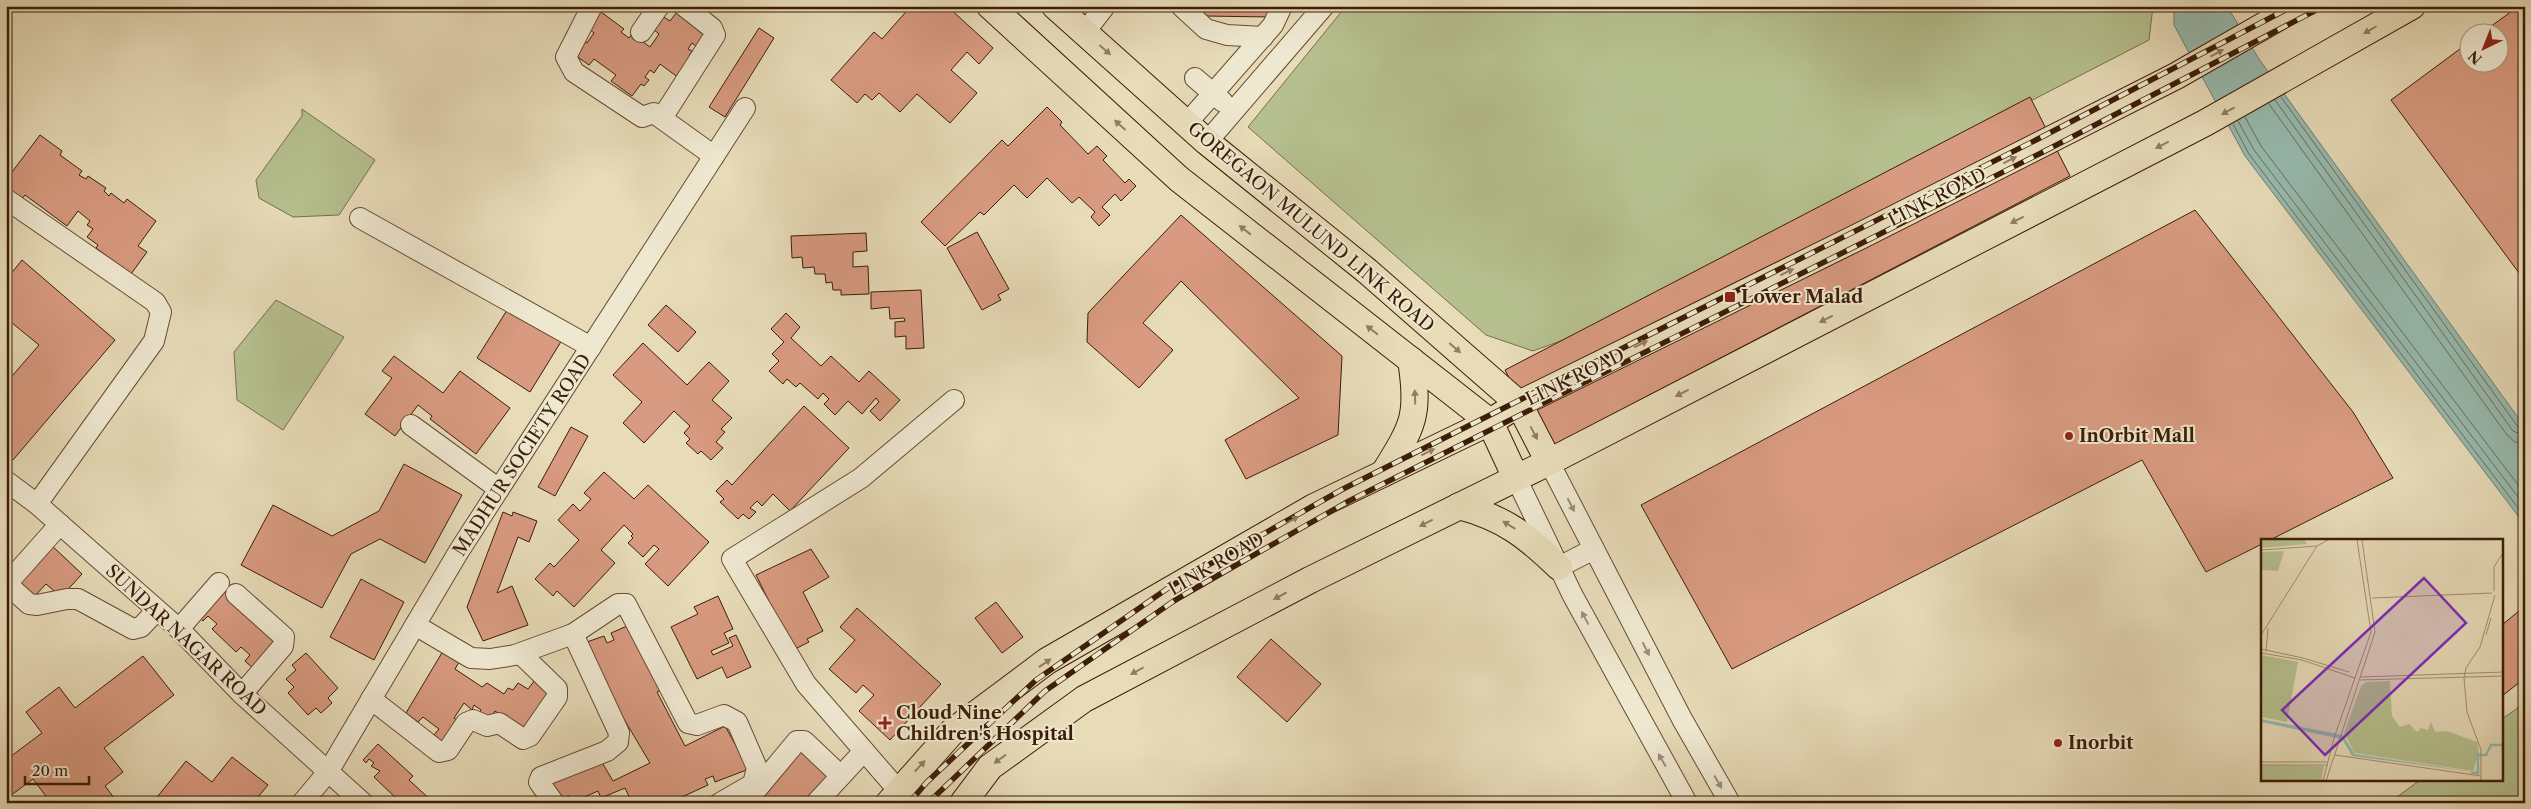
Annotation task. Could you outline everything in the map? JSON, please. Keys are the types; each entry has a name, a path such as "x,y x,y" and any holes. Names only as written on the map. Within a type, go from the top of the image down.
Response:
{"main road":[{"path":"990,6 1179,179 1490,422 1516,478"},
{"name":"GOREGAON MULUND LINK ROAD","path":"1055,6 1197,132 1368,271 1519,404 1549,462"},
{"name":"LINK ROAD","path":"893,796 952,732 1047,661 1314,507 1490,422 1519,404 1851,241 2176,76 2298,6"},
{"path":"963,803 990,767 1084,699 1310,580 1549,462 2205,123 2281,82 2412,6"},
{"path":"1384,473 1410,432 1416,406 1411,360"},
{"path":"1459,506 1484,512 1506,523 1527,537 1559,567"}],"street":[{"path":"592,6 566,57 574,72 642,116 654,113 714,156"},
{"path":"641,32 659,6"},
{"path":"662,118 715,35 712,28 684,6"},
{"path":"1085,32 1105,6"},
{"path":"1181,6 1206,30 1262,45"},
{"path":"1197,132 1223,102 1262,45 1282,6"},
{"path":"1197,132 1223,102 1309,15 1324,6"},
{"path":"1196,78 1223,102"},
{"name":"MADHUR SOCIETY ROAD","path":"302,803 328,772 414,625 499,489 745,108"},
{"path":"6,199 155,302 161,312 154,341 37,504"},
{"path":"360,218 591,346"},
{"path":"893,796 864,751 806,684 732,559 861,478 954,400"},
{"path":"411,425 499,489"},
{"path":"1549,462 1682,719 1730,803"},
{"path":"1516,478 1559,567 1648,735 1687,803"},
{"name":"SUNDAR NAGAR ROAD","path":"11,491 37,504 179,629 242,694 362,803"},
{"path":"60,524 12,578 9,586 29,604 38,605 67,598 78,599 133,629 141,627 157,610"},
{"path":"1559,567 1594,548"},
{"path":"179,629 219,583"},
{"path":"236,594 284,637 283,646 242,694"},
{"path":"414,625 471,658 490,659 520,654 572,634 618,604 626,604 688,723 697,725 724,715 737,722 757,768 753,784 720,803"},
{"path":"554,803 539,782 541,777 607,751 618,742 619,732 572,634"},
{"path":"371,699 439,752 448,750 466,723 473,720 487,726 499,723 522,739 530,736 557,697 557,689 520,654"},
{"path":"747,803 797,741 804,741 841,776"},
{"path":"816,803 864,751"}],"green space":[{"path":"1346,6 2153,6 2149,40 1574,336 1533,351 1486,335 1248,127"},
{"path":"302,109 375,160 339,215 293,217 259,198 256,180 302,116"},
{"path":"276,300 344,337 283,430 237,400 234,352"},
{"path":"2525,703 2525,803 2389,803 2417,782 2504,782 2504,718"}],"water":[{"path":"2174,6 2227,6 2259,59 2525,427 2525,525 2245,156 2174,25"}],"building":[{"path":"911,6 947,6 993,48 979,64 967,52 951,70 977,93 950,123 917,94 900,112 879,93 872,100 865,94 857,103 831,80 874,32 882,39"},
{"path":"1203,6 1268,6 1270,17 1205,16"},
{"path":"2519,6 2525,6 2525,281 2391,100 2458,50 2458,72 2508,72 2508,22 2497,22"},
{"path":"680,8 711,30 696,46 692,43 688,49 692,51 689,56 693,59 679,78 660,64 654,73 650,70 645,77 649,80 644,86 641,84 632,96 611,81 616,75 594,59 589,65 572,53 582,39 587,43 594,33 589,29 601,12 624,29 621,32 629,38 632,34 650,47 659,34 653,29 662,16 670,21"},
{"path":"759,28 774,38 725,117 709,107"},
{"path":"2030,97 2070,176 1546,449 1505,370"},
{"path":"1047,107 1062,122 1060,125 1088,154 1097,146 1107,156 1103,160 1125,183 1129,179 1136,186 1121,201 1115,194 1102,207 1110,215 1099,226 1091,217 1095,212 1079,197 1072,203 1047,178 1027,198 1014,185 984,215 980,212 945,246 921,222 1002,140 1008,146"},
{"path":"40,135 62,151 60,155 82,171 79,175 86,179 88,176 106,188 104,191 109,196 111,193 124,203 127,199 156,221 138,246 147,252 131,274 96,248 98,245 87,237 93,229 87,225 90,221 78,211 67,226 25,195 21,200 6,189 6,180"},
{"name":"InOrbit Mall","path":"2195,210 2353,412 2393,478 2272,539 2261,539 2261,544 2206,572 2142,460 1732,669 1641,505"},
{"path":"1181,215 1342,356 1338,435 1246,479 1225,440 1299,398 1181,281 1143,323 1173,350 1139,388 1087,342 1088,313"},
{"path":"977,232 1009,289 998,295 1001,300 982,310 947,248"},
{"path":"866,233 867,251 853,252 853,267 868,266 869,294 841,295 841,290 833,290 832,282 826,283 825,274 815,274 814,267 803,268 802,257 792,258 791,236"},
{"path":"22,260 115,340 13,460 6,454 6,383 39,345 6,318 6,280"},
{"path":"921,290 924,348 906,349 906,336 895,337 895,322 905,321 904,318 890,319 889,307 871,309 871,292"},
{"path":"666,305 696,332 678,352 648,325"},
{"path":"509,307 562,340 530,392 477,358"},
{"path":"786,313 800,327 791,338 821,366 831,356 859,382 869,371 900,400 880,421 870,411 879,402 876,398 862,414 848,401 835,415 824,404 829,399 823,393 818,399 800,383 796,387 787,379 783,384 769,371 779,361 772,354 784,342 771,329"},
{"path":"643,343 687,385 709,362 729,381 712,400 732,418 721,429 725,432 716,442 723,448 711,460 701,451 698,454 686,443 690,439 684,433 690,426 674,411 644,443 623,423 642,402 613,375"},
{"path":"394,356 443,393 460,371 510,408 476,454 430,419 432,416 418,405 395,436 365,414 392,378 382,371"},
{"path":"804,406 849,448 790,511 773,494 762,506 757,501 750,508 756,512 749,519 743,514 738,519 720,502 724,499 716,491 727,480 732,485"},
{"path":"571,427 588,436 555,496 538,487"},
{"path":"404,464 462,495 425,563 380,539 351,554 322,608 241,565 273,505 332,536 379,511"},
{"path":"604,472 634,499 648,485 709,542 668,586 645,564 659,549 654,545 643,557 628,543 633,538 631,536 633,534 624,525 601,550 615,563 574,607 557,591 553,596 535,579 550,563 554,567 579,540 558,520 573,504 580,511 591,499 584,493"},
{"path":"503,512 512,516 513,512 537,521 529,542 518,537 497,593 512,586 528,625 483,641 467,607"},
{"path":"49,543 82,574 61,597 46,584 33,598 15,581"},
{"path":"811,549 829,577 803,592 823,631 807,639 809,642 793,650 756,575"},
{"path":"361,579 404,602 374,660 330,637"},
{"path":"223,588 279,643 254,669 245,661 250,655 241,647 236,652 212,629 217,624 208,616 203,621 197,615"},
{"path":"718,596 733,629 724,633 729,643 711,651 713,655 733,646 729,638 736,635 751,667 727,678 722,667 697,679 671,627 698,614 694,607"},
{"path":"996,602 1023,637 1002,653 975,618"},
{"path":"2525,606 2525,678 2504,694 2504,623"},
{"path":"857,608 941,684 890,740 859,711 874,695 863,685 856,693 829,669 855,640 840,627"},
{"path":"634,623 663,689 657,692 685,746 725,726 749,769 715,782 713,776 705,779 708,785 669,803 632,803 625,788 601,798 598,791 573,802 569,796 558,801 547,782 600,759 613,781 650,763 621,714 584,643 604,636 607,643 614,640 611,633"},
{"path":"1271,639 1321,684 1287,722 1237,677"},
{"path":"443,651 461,659 455,669 482,687 487,683 504,694 508,688 513,690 518,683 528,689 535,680 552,692 525,731 495,711 489,720 479,714 481,710 474,705 472,710 464,703 454,718 462,723 446,745 434,735 439,729 423,717 418,722 406,713"},
{"path":"306,653 338,688 328,698 332,703 321,713 316,708 308,715 288,693 294,687 286,679 296,670 292,665"},
{"path":"143,656 174,695 104,748 123,772 105,786 118,803 51,803 33,779 6,799 6,760 42,733 26,712 59,687 75,708"},
{"path":"378,744 413,776 409,780 434,803 401,803 374,777 380,771 371,766 374,763 369,759 366,763 363,760"},
{"path":"799,744 835,777 811,803 753,803"},
{"path":"232,757 268,785 253,803 157,803 154,801 186,761 212,782"}],"railway":[{"path":"909,803 927,782 1036,680 1171,586 1343,489 2036,140 2293,6"},
{"path":"928,803 1045,691 1178,598 1349,501 2043,152 2324,6"}],"place":[{"name":"Lower Malad","path":"1730,297"},
{"name":"InOrbit Mall","path":"2069,436"},
{"name":"Cloud Nine Children's Hospital","path":"885,723"},
{"name":"Inorbit","path":"2058,743"}]}
